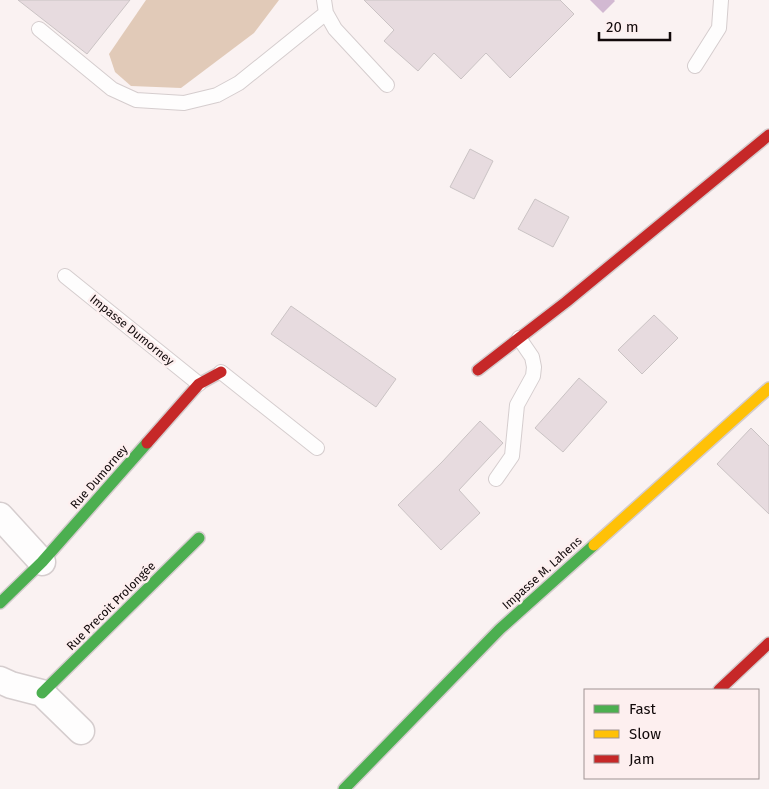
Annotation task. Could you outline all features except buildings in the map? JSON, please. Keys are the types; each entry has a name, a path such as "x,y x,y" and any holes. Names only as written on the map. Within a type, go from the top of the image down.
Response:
{"street":[{"path":"478,370 566,302 769,135"},
{"name":"Rue Dumorney","path":"0,603 42,562 199,384 221,372"},
{"name":"Impasse M. Lahens","path":"344,789 500,629 769,388"},
{"path":"0,516 42,562"},
{"name":"Rue Precoit Prolongée","path":"42,693 199,538"},
{"path":"720,689 769,643"},
{"path":"0,680 11,685 42,693 81,731"}],"lane":[{"path":"695,66 719,28 721,0"},
{"path":"39,29 112,89 136,100 184,103 218,95 239,83 325,6 335,29 387,85"},
{"name":"Impasse Dumorney","path":"65,276 199,384"},
{"path":"496,479 512,456 517,405 533,376 532,357 519,338"},
{"path":"221,372 317,448"}],"shaded area":[{"path":"146,0 279,0 254,33 181,88 131,86 115,72 109,54"},
{"path":"590,0 614,0 615,1 603,13"}],"traffic: fast":[{"path":"0,603 42,562 147,443"},
{"path":"42,693 199,538"},
{"path":"344,789 500,629 594,545"}],"traffic: slow":[{"path":"594,545 769,388"}],"traffic: jam":[{"path":"478,370 566,302 769,135"},
{"path":"147,443 199,384 221,372"},
{"path":"720,689 769,643"}]}
